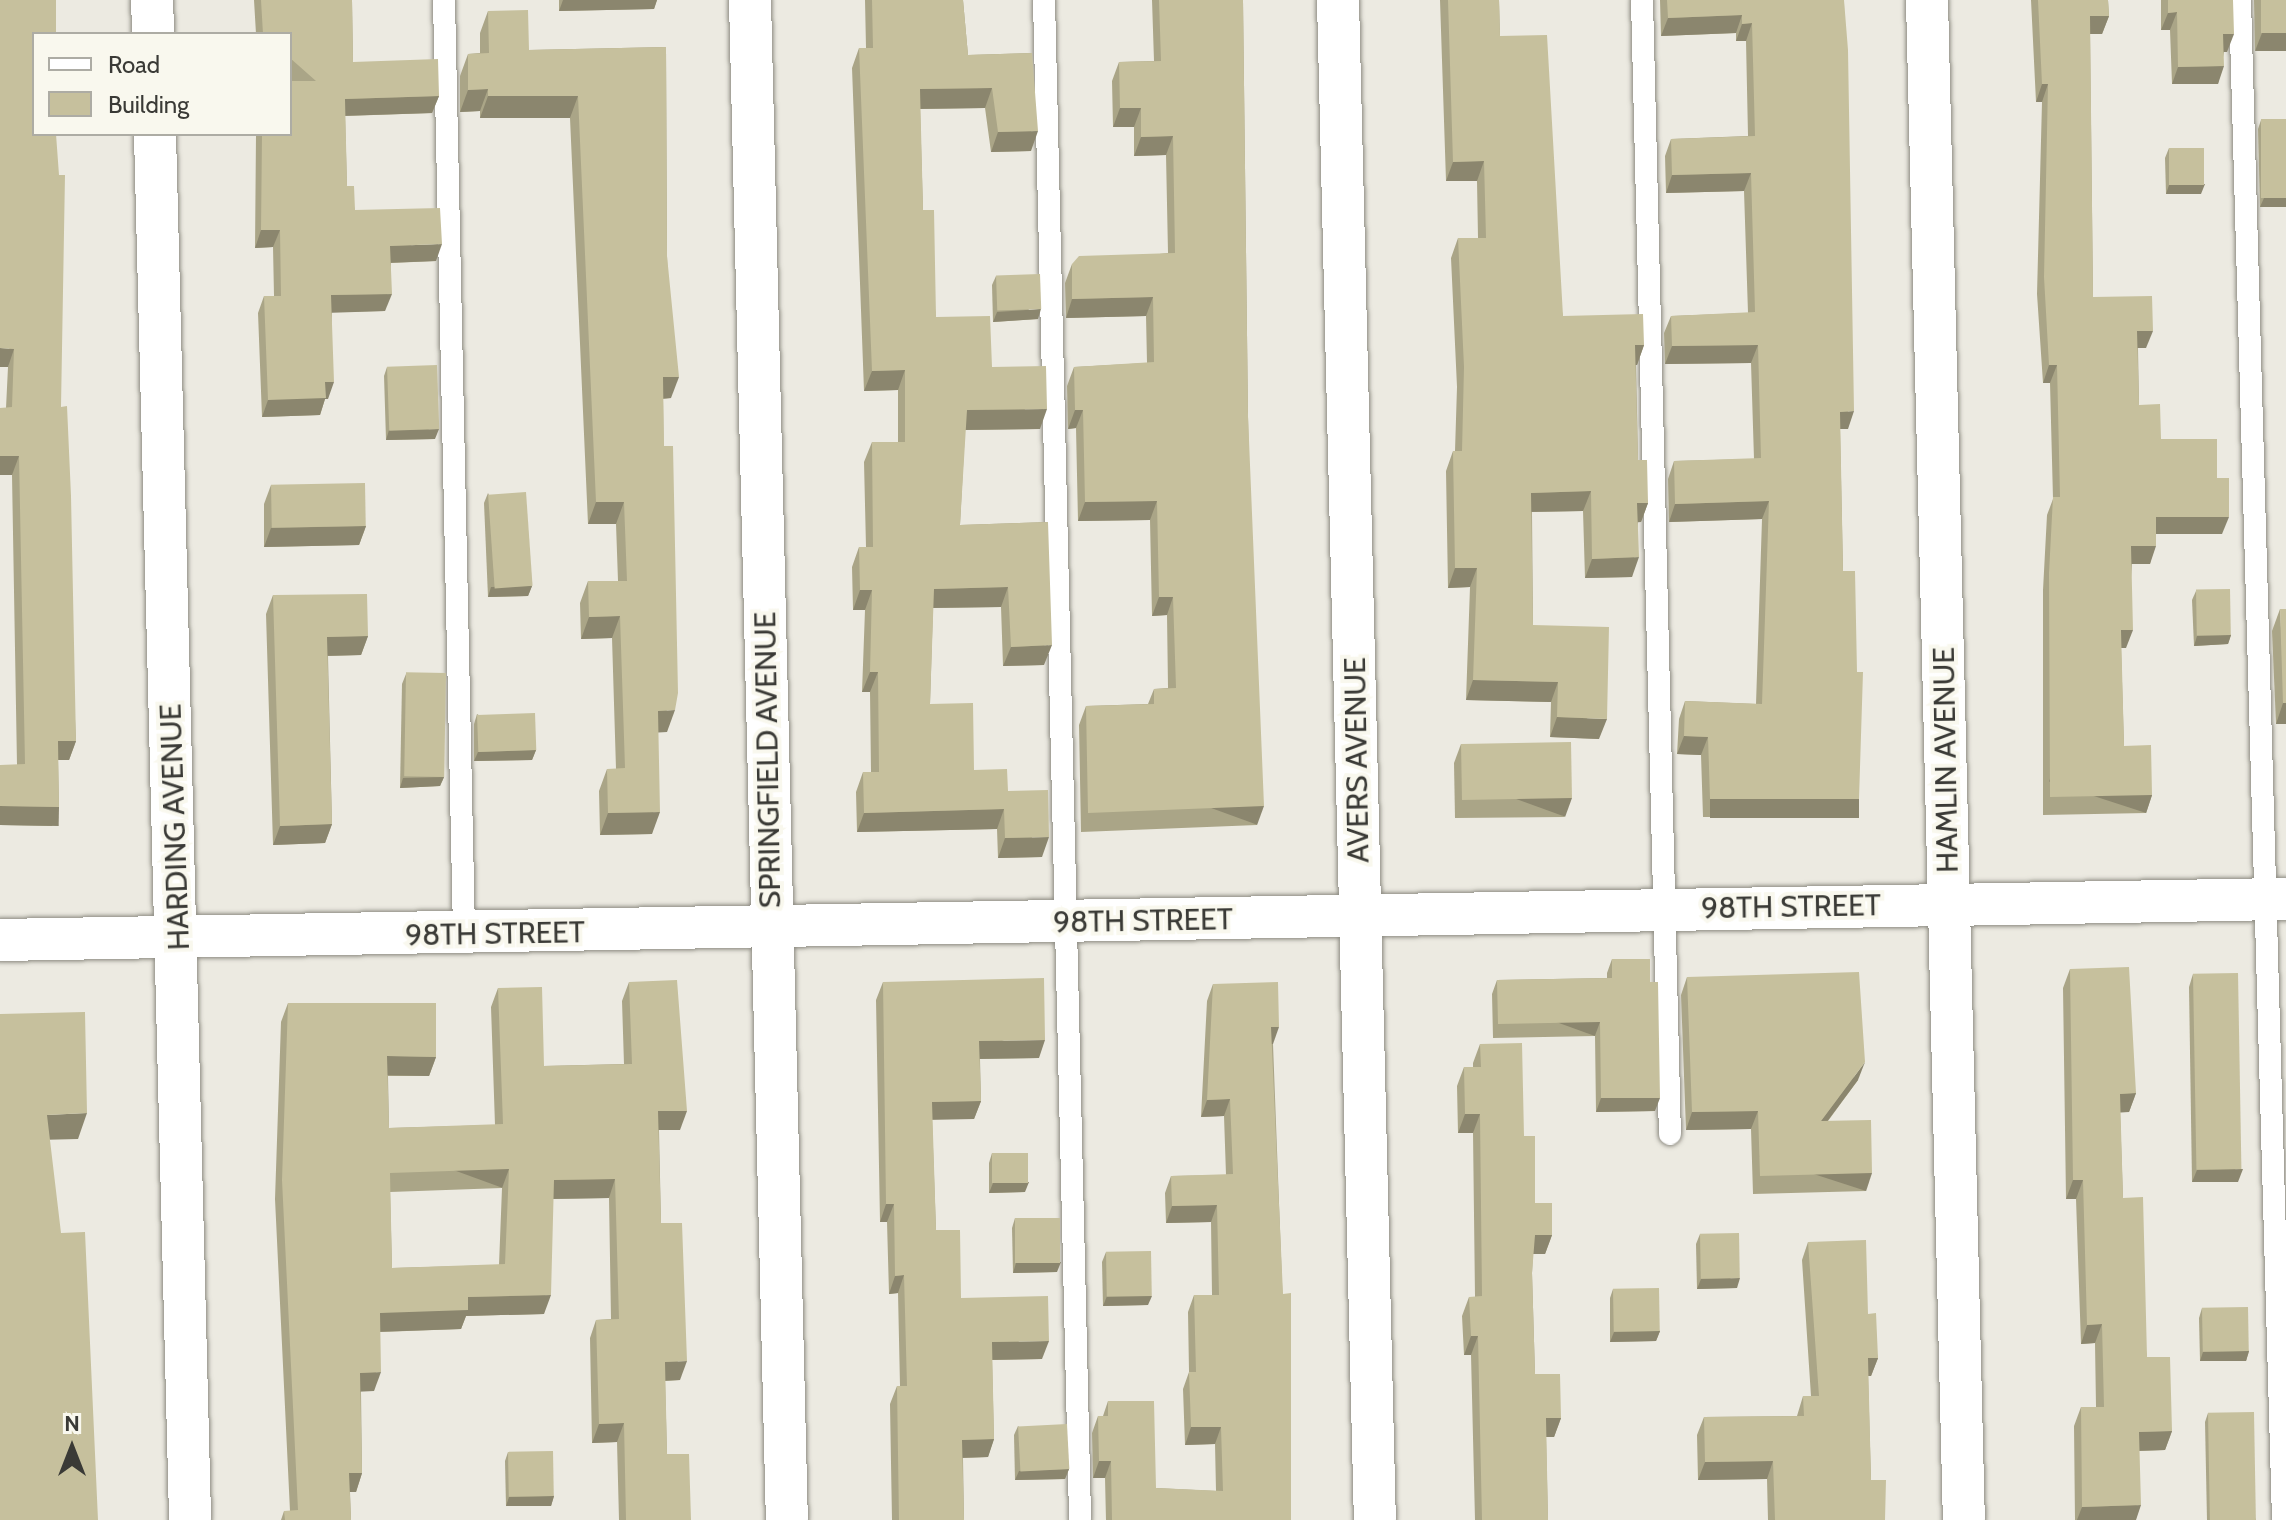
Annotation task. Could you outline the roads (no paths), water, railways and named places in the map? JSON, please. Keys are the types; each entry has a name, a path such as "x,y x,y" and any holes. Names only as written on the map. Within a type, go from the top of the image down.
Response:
{"street":[{"path":"152,0 153,32"},
{"name":"SPRINGFIELD AVENUE","path":"750,0 787,1520"},
{"name":"AVERS AVENUE","path":"1338,0 1375,1520"},
{"name":"HAMLIN AVENUE","path":"1927,0 1964,1520"},
{"name":"HARDING AVENUE","path":"155,136 178,938 190,1520"},
{"name":"98TH STREET","path":"0,940 772,931 1361,916 2276,899"}],"lane":[{"path":"444,0 464,935"},
{"path":"1044,0 1080,1520"},
{"path":"1642,0 1670,1134"},
{"path":"2240,0 2276,899 2283,1520"}]}
